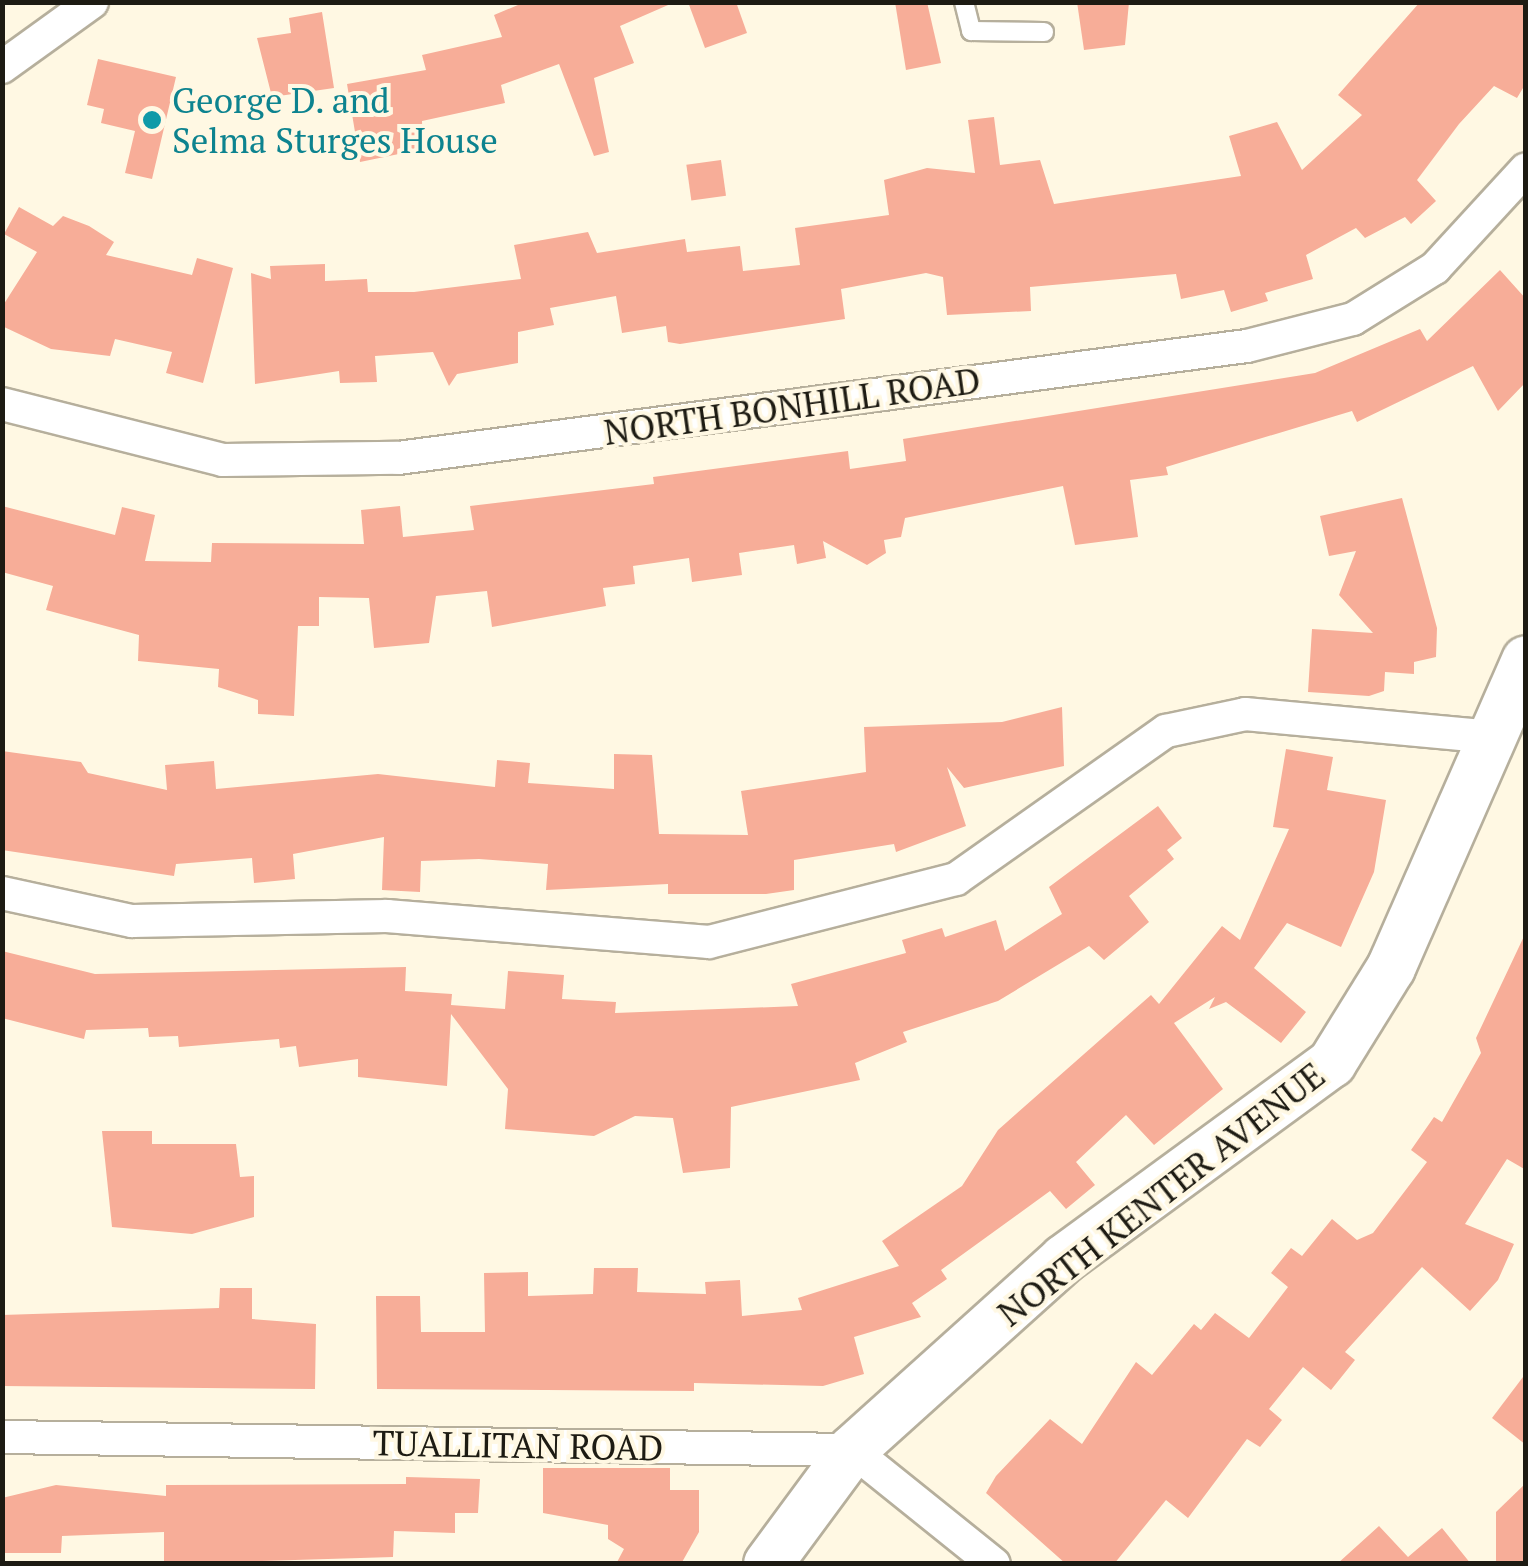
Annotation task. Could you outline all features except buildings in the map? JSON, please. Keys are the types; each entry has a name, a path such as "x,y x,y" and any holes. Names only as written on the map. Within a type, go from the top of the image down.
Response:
{"street":[{"path":"2,67 92,2"},
{"name":"NORTH BONHILL ROAD","path":"2,404 222,460 398,458 1247,346 1353,319 1434,268 1526,169"},
{"name":"NORTH KENTER AVENUE","path":"768,1564 852,1450 1064,1259 1332,1063 1390,968 1526,660"},
{"path":"2,894 132,921 387,916 709,942 956,879 1166,731 1245,714 1493,736"},
{"name":"TUALLITAN ROAD","path":"2,1437 852,1450"},
{"path":"852,1450 994,1564"}],"lane":[{"path":"964,2 971,31 1044,32"}],"place":[{"name":"George D. and Selma Sturges House","path":"152,120"}]}
